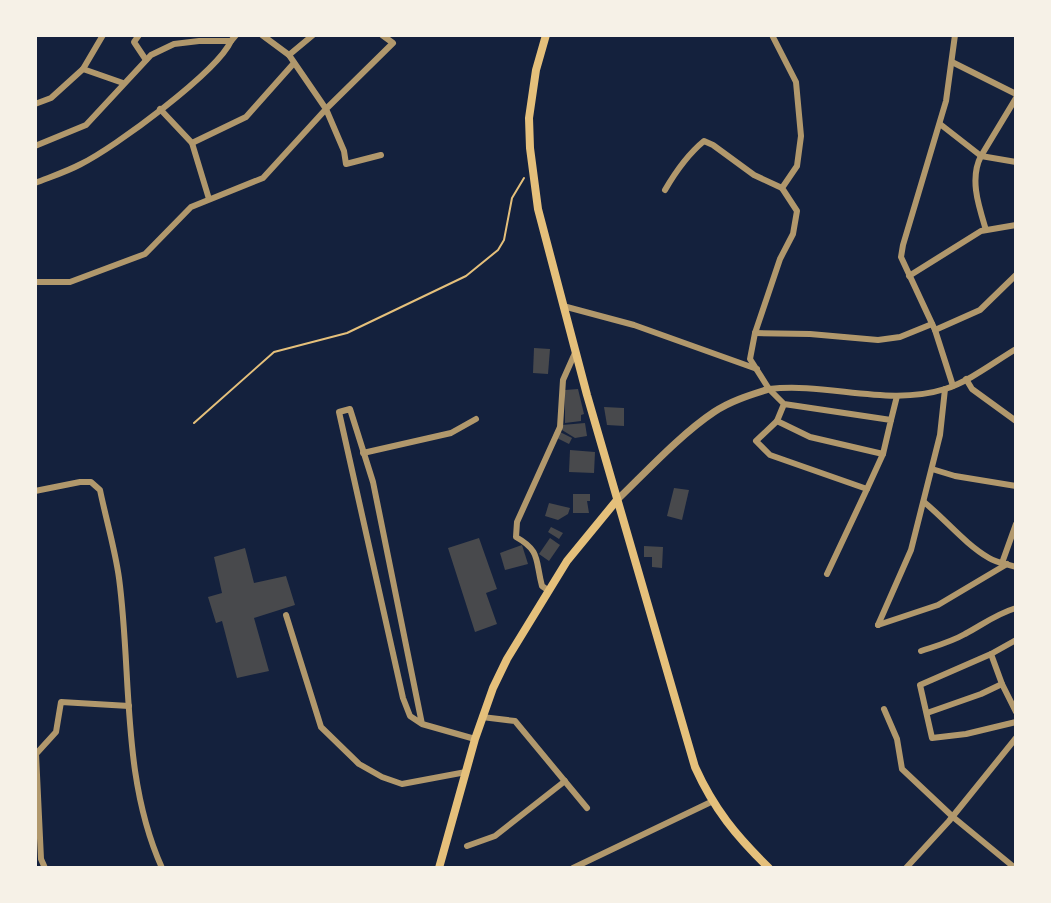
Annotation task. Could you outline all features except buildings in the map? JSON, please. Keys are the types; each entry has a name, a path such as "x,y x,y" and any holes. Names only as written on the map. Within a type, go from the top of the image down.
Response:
{"main road":[{"path":"546,35 531,95 531,167 538,209 575,353 695,767 712,802 735,834 769,868"},
{"path":"439,868 482,717 507,659 567,561 617,500"}],"street":[{"path":"35,104 51,98 83,69 103,35"},
{"path":"139,35 134,42 146,60"},
{"path":"262,35 289,55 326,109 344,151 346,164 381,155"},
{"path":"289,55 313,35"},
{"path":"35,282 70,282 145,254 191,206 263,178 326,109 393,43 382,35"},
{"path":"772,35 796,82 801,136 797,166 782,188"},
{"path":"955,35 940,124 901,250 903,264 934,327 949,387 932,469 908,557 878,625 938,605 1005,563 1016,524"},
{"path":"35,146 86,125 146,60 174,44 234,38"},
{"path":"35,183 81,164 111,146 195,82 226,53 234,38"},
{"path":"952,62 1016,96 981,156 976,175 976,200 986,230"},
{"path":"192,143 246,117 294,63"},
{"path":"83,69 123,83"},
{"path":"160,108 192,143 209,199"},
{"path":"940,124 981,156 1016,162"},
{"path":"665,190 690,152 704,141 754,175 782,188 797,211 793,234 780,259 755,333 750,359 769,389 784,404 891,420"},
{"path":"909,276 986,230 1016,225"},
{"path":"755,333 810,334 878,340 900,337 980,310 1016,275"},
{"path":"563,306 634,325 757,369"},
{"path":"617,500 681,439 706,418 730,403 769,389 791,386 897,396 921,394 949,387 1016,349"},
{"path":"549,591 542,586 533,549 516,537 515,530 560,428 563,380 575,353"},
{"path":"965,379 972,389 1016,421"},
{"path":"827,574 883,454 897,396"},
{"path":"784,404 777,421 756,441 770,455 867,489"},
{"path":"422,724 373,482 350,409 339,412 399,690 410,716 422,724 475,739"},
{"path":"363,453 451,433 476,419"},
{"path":"777,421 810,437 883,454"},
{"path":"932,469 955,476 1016,486"},
{"path":"35,491 80,482 91,482 100,490 119,577 132,755 150,843 162,868"},
{"path":"924,502 965,540 991,559 1016,567"},
{"path":"921,651 945,644 1000,613 1016,608"},
{"path":"286,615 321,727 359,764 402,784 466,772"},
{"path":"1016,640 991,654 919,685 932,738 966,734 1016,722"},
{"path":"991,654 1016,712"},
{"path":"927,713 1002,684"},
{"path":"45,868 41,859 36,754 56,732 61,702 129,706"},
{"path":"884,709 897,739 902,769 953,817 1015,868"},
{"path":"482,717 515,721 587,808"},
{"path":"906,868 953,817 1016,738"},
{"path":"467,846 495,836 565,781"},
{"path":"573,868 712,802"}],"path":[{"path":"194,423 274,352 347,333 466,276 498,250 504,240 512,198 531,167"}]}
